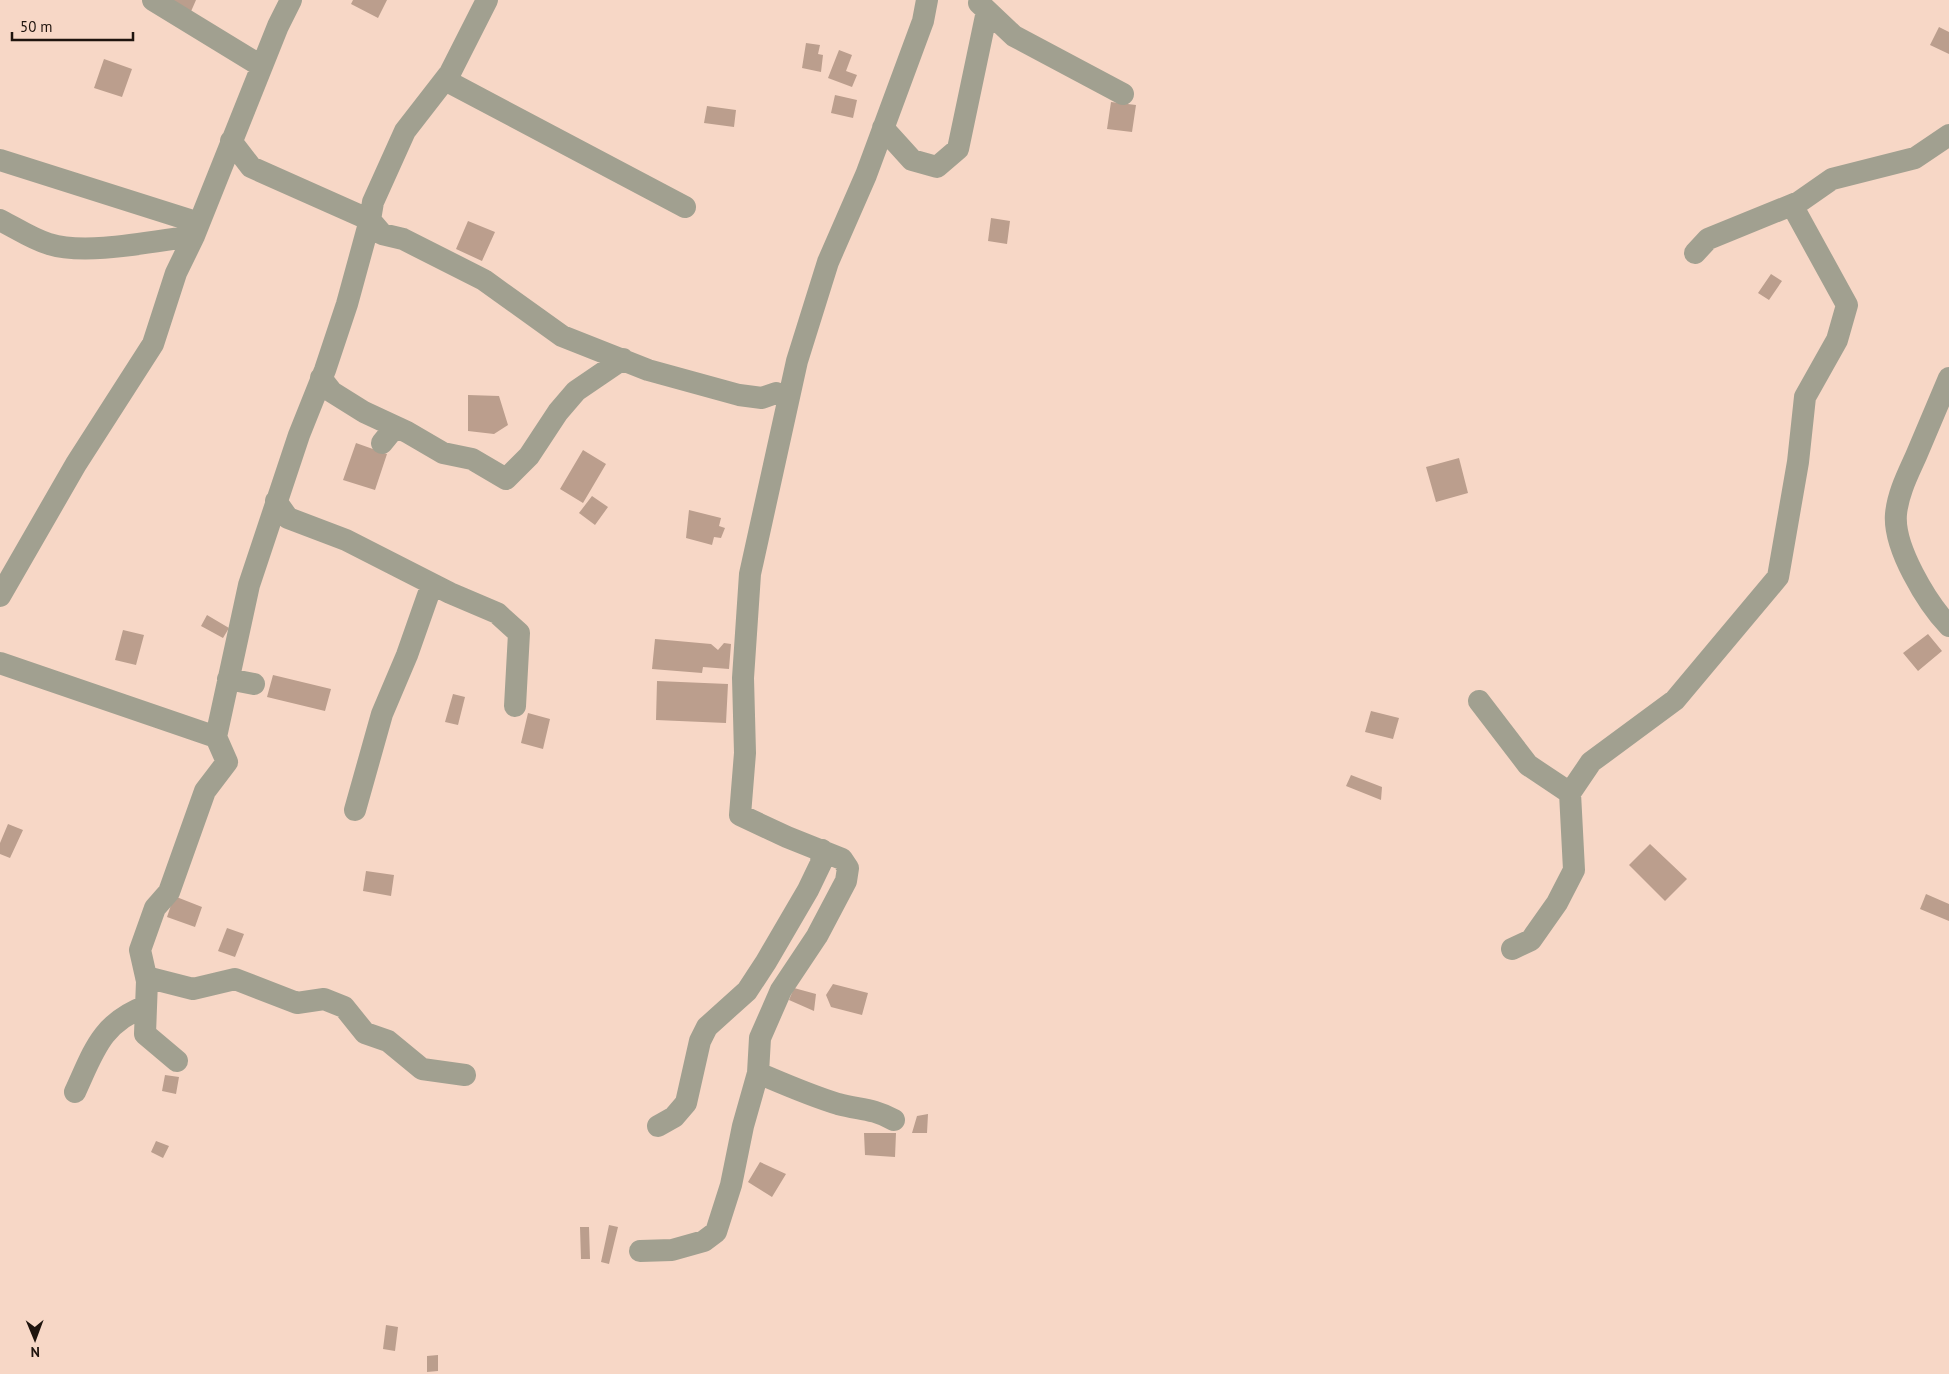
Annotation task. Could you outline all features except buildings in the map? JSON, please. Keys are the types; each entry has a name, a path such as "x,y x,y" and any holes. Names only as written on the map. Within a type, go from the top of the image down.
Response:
{"street":[{"path":"153,0 261,66"},
{"path":"0,596 76,464 152,344 176,273 197,229 261,66 291,0"},
{"path":"177,1061 145,1034 146,977 140,950 155,908 169,892 205,790 226,762 216,737 249,586 299,435 348,304 373,202 405,131 445,80 487,0"},
{"path":"640,1251 672,1250 704,1241 716,1232 731,1184 743,1126 758,1073 760,1038 781,990 817,936 846,881 848,868 842,858 787,837 740,814 745,753 743,678 750,574 797,361 828,262 866,175 923,21 927,0"},
{"path":"882,128 912,160 937,167 958,149 981,5"},
{"path":"981,5 1014,36 1123,94"},
{"path":"445,80 685,207"},
{"path":"1695,253 1708,239 1792,205 1832,179 1915,158 1949,135"},
{"path":"231,141 251,167 370,220 382,234 403,239 484,280 562,336 648,370 739,395 762,398 776,393"},
{"path":"0,160 197,229"},
{"path":"1512,949 1531,940 1557,903 1574,870 1570,792 1592,762 1675,700 1778,577 1798,462 1805,396 1837,340 1847,305 1792,205"},
{"path":"0,220 49,244 72,248 95,249 197,229"},
{"path":"321,378 332,392 364,412 389,435 443,453 472,459 506,479 529,456 558,412 576,391 623,359"},
{"path":"1949,378 1901,491 1896,515 1901,543 1917,578 1926,596 1949,626"},
{"path":"276,501 288,518 346,540 432,584 497,613 518,634 515,706"},
{"path":"356,810 382,714 407,655 432,584"},
{"path":"0,663 216,737"},
{"path":"228,679 254,684"},
{"path":"1479,701 1528,765 1570,792"},
{"path":"658,1126 674,1117 686,1103 700,1041 707,1027 747,991 808,890 821,864 822,850"},
{"path":"146,977 194,988 235,980 297,1003 324,999 344,1007 365,1033 388,1041 422,1069 465,1075"},
{"path":"75,1092 99,1039 125,1014 146,1006"},
{"path":"758,1073 803,1092 839,1104 877,1111 894,1120"}]}
